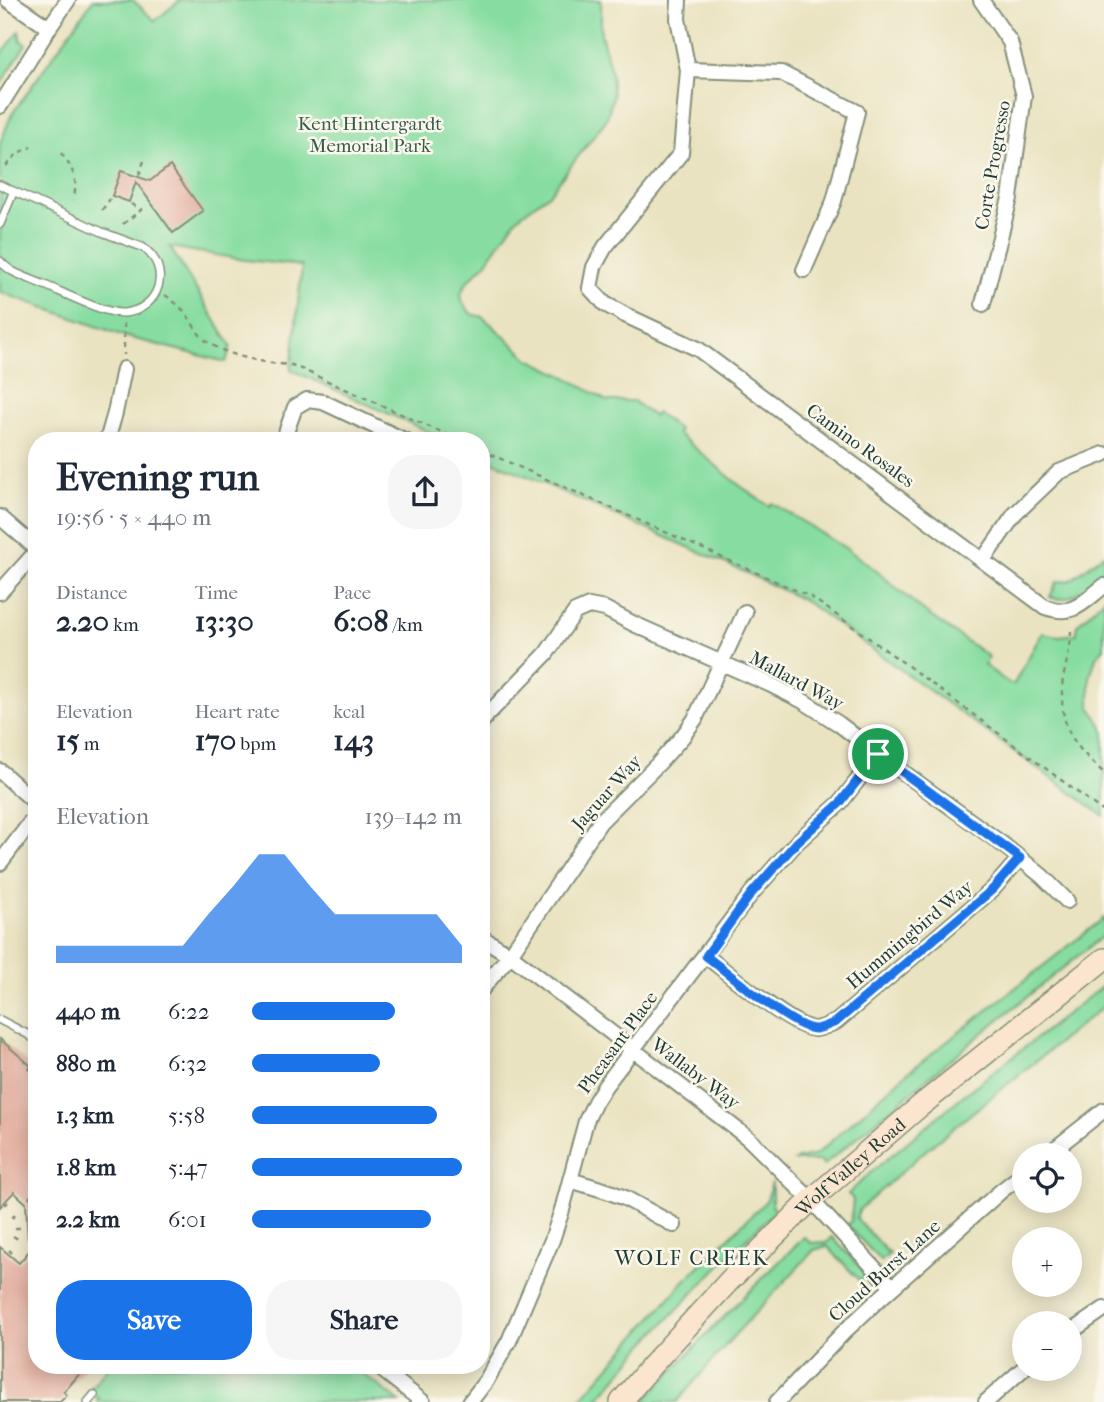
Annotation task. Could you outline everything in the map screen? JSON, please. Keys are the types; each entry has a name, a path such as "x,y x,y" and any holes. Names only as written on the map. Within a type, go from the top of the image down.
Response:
{"main road":[{"name":"Wolf Valley Road","path":"621,1402 730,1280 811,1200 920,1106 1104,959"}],"street":[{"path":"8,0 49,28"},
{"path":"0,106 68,0"},
{"path":"679,0 678,19 688,70 781,73 857,112 834,201 804,270"},
{"name":"Corte Progresso","path":"981,0 1010,42 1024,96 1010,198 983,303"},
{"name":"Camino Rosales","path":"688,70 681,153 605,247 594,267 590,288 615,309 698,349 1045,607 1059,612 1073,610 1104,586"},
{"path":"110,432 124,369"},
{"path":"286,432 295,407 307,400 323,402 387,432"},
{"path":"983,560 1016,514 1059,472 1104,454"},
{"path":"0,517 28,542"},
{"path":"0,592 28,560"},
{"name":"Mallard Way","path":"490,711 546,654 575,612 589,606 605,609 803,701 839,724 1020,858 1067,901"},
{"name":"Jaguar Way","path":"490,979 510,956 600,822 683,736 695,719 745,612"},
{"name":"Pheasant Place","path":"470,1402 486,1381 509,1341 552,1240 590,1112 605,1086 751,894 797,842 840,803 878,754"},
{"path":"0,771 28,796"},
{"path":"0,863 28,826"},
{"name":"Hummingbird Way","path":"706,956 774,1009 796,1023 816,1030 836,1022 993,889 1020,858"},
{"name":"Wallaby Way","path":"490,943 748,1138 811,1200 892,1287"},
{"path":"1062,1143 1104,1110"},
{"path":"570,1180 625,1198 674,1225"},
{"name":"Cloud Burst Lane","path":"777,1402 844,1332 892,1287 1012,1182"},
{"path":"1082,1324 1104,1309"},
{"path":"387,1374 423,1402"},
{"path":"986,1402 1012,1379"}],"lane":[{"path":"0,186 147,250 159,270 160,280 154,298 147,304 137,310 116,313 13,271 0,261"},
{"path":"0,223 13,193"},
{"path":"0,1020 28,1036"},
{"path":"88,1402 94,1395"}],"path":[{"path":"6,166 18,153 31,147"},
{"path":"61,153 75,175 73,200"},
{"path":"139,175 144,161"},
{"path":"102,210 110,198"},
{"path":"131,204 141,210"},
{"path":"123,224 146,206"},
{"path":"157,289 183,310 201,336 219,349 292,365 441,432"},
{"path":"124,313 124,369"},
{"path":"490,454 811,597 1104,812"},
{"path":"1071,631 1070,651 1063,677 1062,709 1066,728 1084,755 1104,773"},
{"path":"12,1218 16,1214"},
{"path":"15,1228 20,1228"},
{"path":"13,1236 18,1239"}],"green space":[{"name":"Kent Hintergardt Memorial Park","path":"93,0 133,0 155,21 180,0 601,0 601,34 611,72 613,97 606,120 550,193 517,218 486,263 467,282 461,293 462,301 471,314 483,317 529,359 607,401 633,401 653,416 657,413 739,485 769,506 772,503 847,549 926,613 989,657 984,665 1010,684 1014,684 1042,633 1059,636 1077,634 1077,625 1104,599 1104,648 1096,657 1090,677 1090,706 1104,730 1104,816 805,601 490,460 490,432 429,432 291,370 302,266 245,260 170,247 231,346 226,362 127,337 0,292 0,143 12,114"},
{"path":"19,31 21,41 26,44 0,85 0,56"},
{"path":"1104,554 1104,575 1072,596 1058,599 1050,597 1057,582 1071,580"},
{"path":"1104,918 1104,935 824,1165 820,1161 795,1161 816,1155 901,1078"},
{"path":"1104,985 1104,1006 925,1151 860,1209 856,1218 889,1254 881,1261 847,1225 851,1221 853,1199 848,1194 965,1094"},
{"path":"772,1182 772,1206 776,1210 646,1342 596,1402 578,1402 684,1281 767,1200"},
{"path":"804,1237 811,1243 828,1242 832,1237 867,1274 860,1281 827,1246 814,1250 677,1402 643,1402 714,1327"},
{"path":"102,1374 363,1374 400,1402 97,1402 99,1399 88,1391"}],"building":[{"path":"170,166 203,211 173,233 136,182 129,202 112,196 121,171 150,181"},
{"path":"0,1039 28,1063 28,1238 26,1203 14,1192 0,1207"},
{"path":"0,1247 19,1263 28,1252 28,1374 79,1374 64,1392 67,1395 60,1402 0,1402"}],"district":[{"name":"WOLF CREEK","path":"692,1258"}],"route":[{"path":"878,754 1020,858 993,889 836,1022 816,1030 796,1023 774,1009 706,956 751,894 797,842 840,803 878,754"}]}
